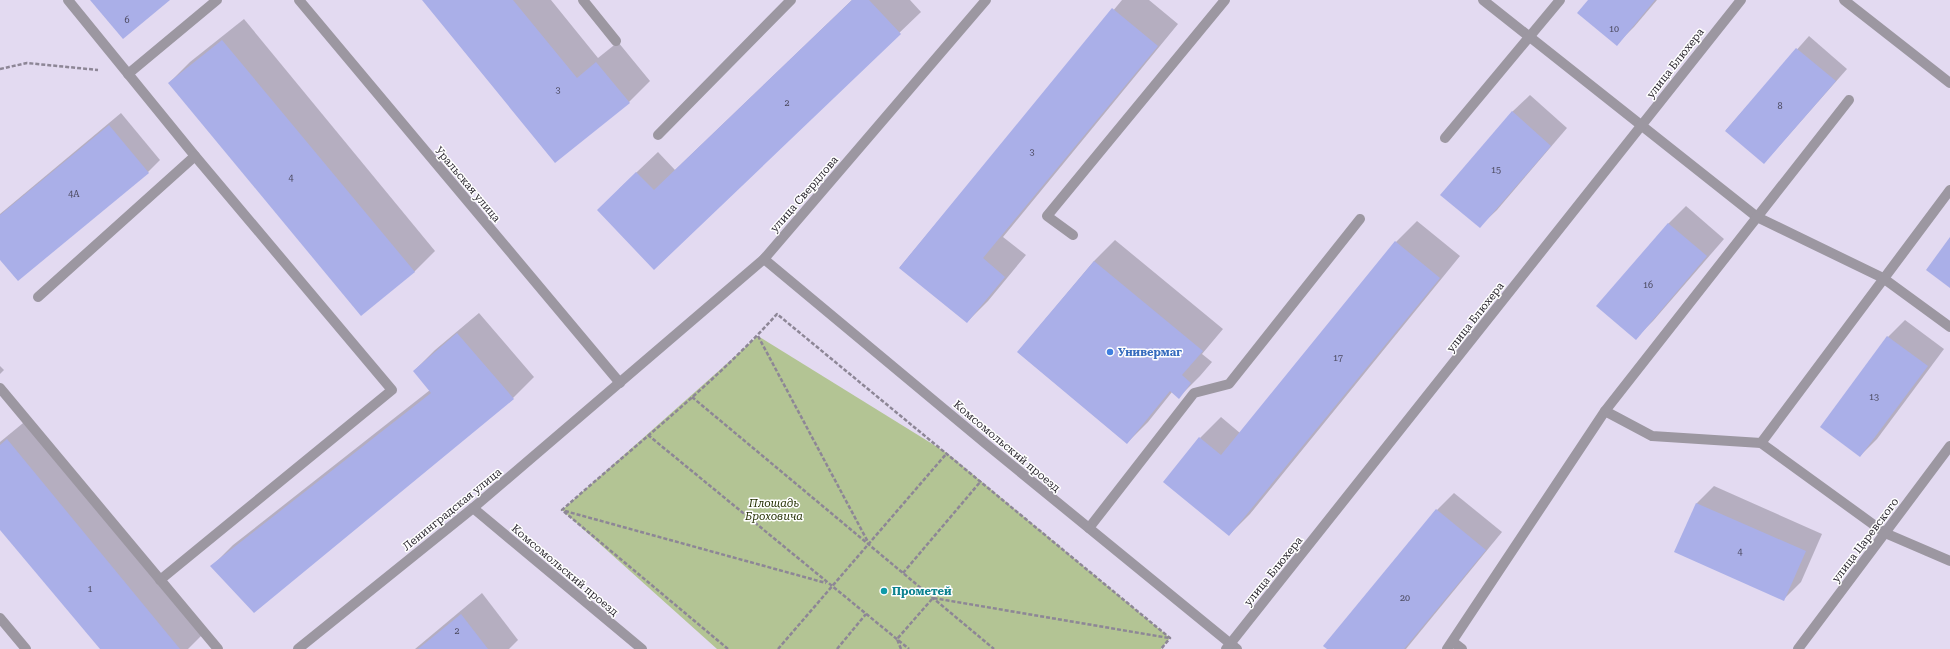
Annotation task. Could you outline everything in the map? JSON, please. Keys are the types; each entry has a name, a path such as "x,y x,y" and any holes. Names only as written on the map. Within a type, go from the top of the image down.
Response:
{"street":[{"path":"68,0 195,156 392,390 160,580"},
{"path":"128,74 217,0"},
{"name":"Уральская улица","path":"299,0 620,384"},
{"path":"583,0 616,41"},
{"path":"658,135 791,0"},
{"name":"улица Свердлова","path":"620,384 764,259 986,0"},
{"path":"1073,235 1046,216 1225,0"},
{"path":"1483,0 1757,217 1883,278 1950,327"},
{"path":"1445,138 1530,38 1560,0"},
{"name":"улица Блюхера","path":"1232,647 1741,0"},
{"path":"1844,0 1950,83"},
{"path":"1462,649 1450,645 1605,411 1849,100"},
{"path":"38,297 195,156"},
{"path":"1761,443 1950,190"},
{"path":"1089,528 1194,393 1229,384 1360,219"},
{"name":"Комсомольский проезд","path":"764,259 1232,647"},
{"name":"Ленинградская улица","path":"298,649 473,508 620,384"},
{"path":"0,388 218,649"},
{"path":"1605,411 1652,436 1761,443 1885,534 1950,561"},
{"name":"улица Царевского","path":"1798,649 1950,446"},
{"name":"Комсомольский проезд","path":"473,508 642,649"},
{"path":"0,618 26,649"}],"path":[{"path":"0,69 27,63 128,74"},
{"path":"562,510 758,336 777,314 1170,638"},
{"path":"758,336 869,544"},
{"path":"692,396 994,649"},
{"path":"648,435 909,649"},
{"path":"778,649 947,453"},
{"path":"903,573 981,481"},
{"path":"562,510 828,584"},
{"path":"562,510 728,649"},
{"path":"933,598 1170,638"},
{"path":"897,639 933,598"},
{"path":"837,649 866,614"},
{"path":"1161,649 1170,638"},
{"path":"897,639 901,649"}],"green space":[{"name":"Площадь Броховича","path":"758,336 947,453 1170,638 1161,649 717,649 562,510"}],"building":[{"path":"90,0 170,0 123,39"},
{"path":"422,0 513,0 577,78 596,62 630,103 555,163"},
{"path":"852,0 869,0 901,34 654,270 597,210 636,172 654,190"},
{"path":"1588,0 1655,0 1617,46 1577,13"},
{"path":"1112,8 1158,46 983,258 1005,277 967,323 899,268"},
{"path":"222,40 415,272 361,316 168,83"},
{"path":"1796,48 1836,81 1764,164 1725,131"},
{"path":"1512,111 1551,146 1480,228 1440,195"},
{"path":"109,125 149,173 18,281 0,260 0,215"},
{"path":"1668,223 1707,256 1636,340 1596,306"},
{"path":"1950,237 1950,288 1926,270"},
{"path":"1395,241 1440,278 1229,536 1163,482 1199,437 1221,455"},
{"name":"Универмаг","path":"1094,261 1203,351 1182,375 1191,383 1179,399 1170,391 1127,444 1017,352"},
{"path":"457,333 514,399 254,613 210,566 431,393 413,371"},
{"path":"1887,336 1928,366 1860,457 1820,427"},
{"path":"7,439 180,649 100,649 0,530 0,445"},
{"path":"1696,503 1806,551 1784,601 1674,552"},
{"path":"1436,509 1486,550 1404,649 1327,649 1323,646"},
{"path":"461,614 488,649 418,649"}],"place":[{"name":"Универмаг","path":"1110,352"},
{"name":"Прометей","path":"884,591"}]}
